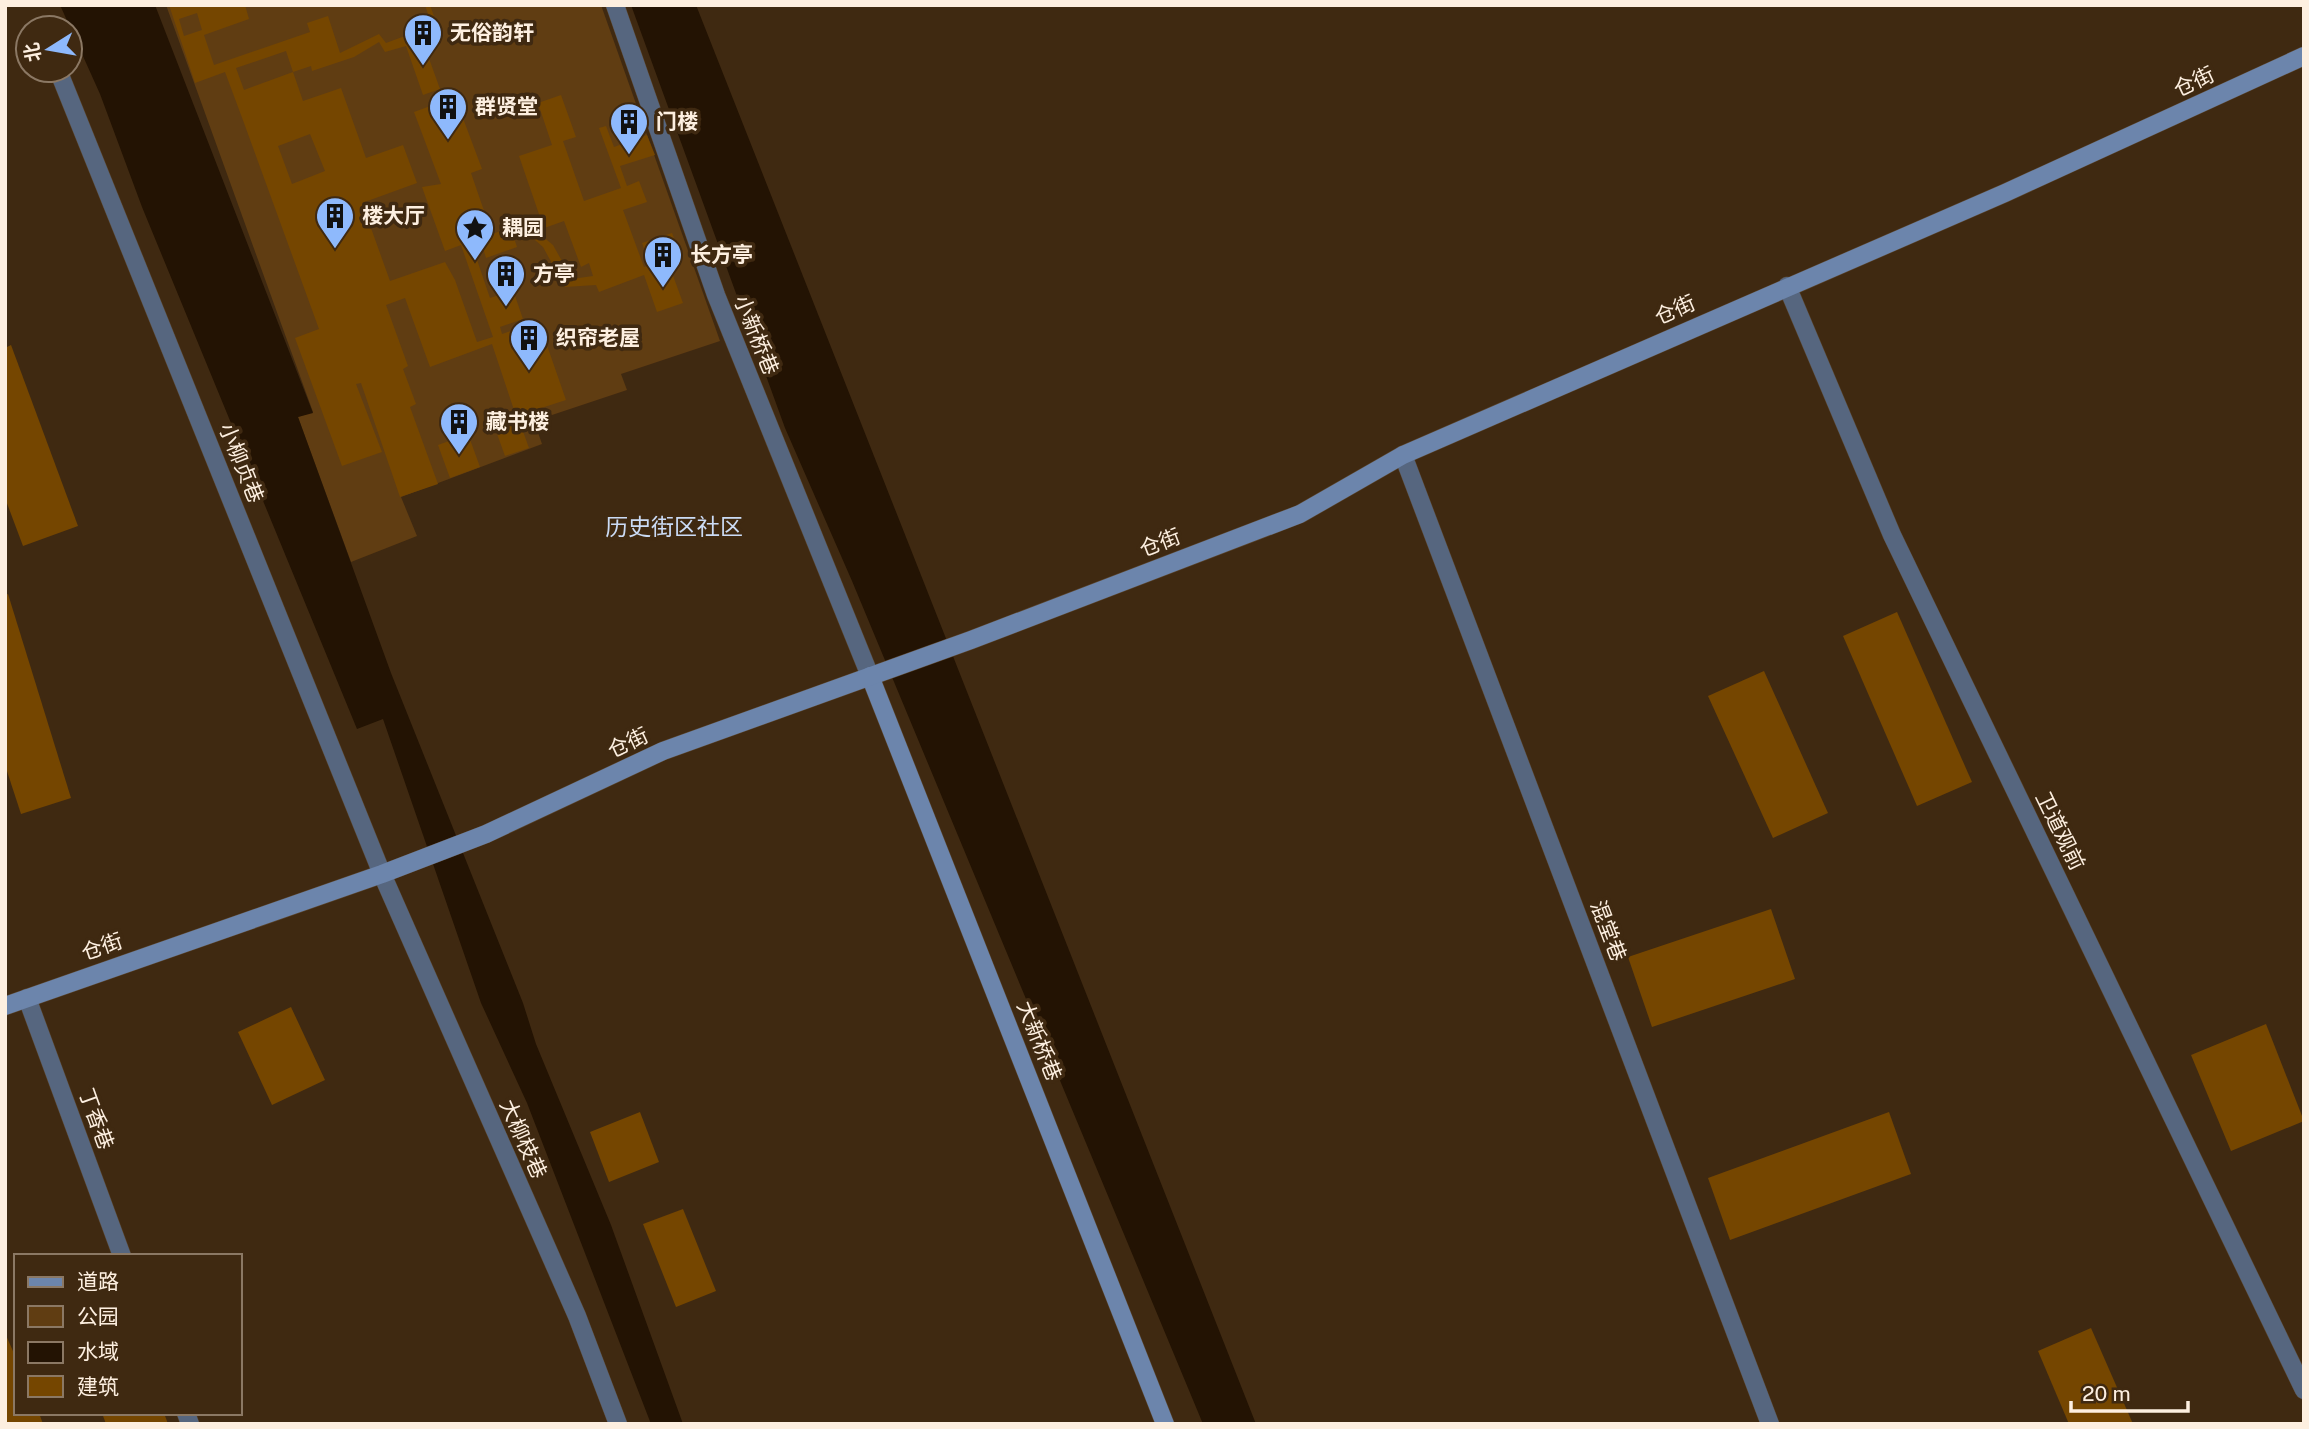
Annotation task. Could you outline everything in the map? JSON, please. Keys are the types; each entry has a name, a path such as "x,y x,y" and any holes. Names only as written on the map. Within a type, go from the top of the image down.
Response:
{"street":[{"name":"小新桥巷","path":"615,5 716,295 877,673"},
{"name":"仓街","path":"5,1006 382,874 486,834 663,751 971,640 1300,514 1403,455 2005,193 2304,56"},
{"name":"小柳贞巷","path":"64,84 382,874"},
{"name":"卫道观前","path":"1787,286 1892,535 2304,1390"},
{"name":"混堂巷","path":"1403,455 1770,1424"},
{"name":"大新桥巷","path":"877,673 1165,1424"},
{"name":"大柳枝巷","path":"382,874 577,1316 618,1424"},
{"name":"丁香巷","path":"27,998 121,1254"}],"green space":[{"name":"耦园","path":"166,5 601,5 720,341 621,374 627,390 534,421 542,444 401,497 417,536 351,562 298,417 313,412"}],"water":[{"path":"60,5 155,5 313,413 298,417 391,673 523,1003 536,1044 611,1225 683,1424 651,1424 527,1103 481,1003 383,719 357,729 142,207 84,58 84,14 64,14"},
{"path":"631,5 696,5 1256,1424 1203,1424 852,581 785,428"}],"building":[{"path":"169,5 245,5 249,19 204,35 214,65 310,32 307,23 328,16 340,53 379,34 386,43 432,26 425,5 430,5 440,33 422,39 440,89 423,95 406,46 385,52 379,42 354,57 312,71 311,66 293,72 303,101 341,88 366,158 403,145 417,183 362,203 390,281 445,262 455,280 477,342 493,337 461,245 445,251 422,187 441,184 414,112 455,97 482,169 471,173 492,234 540,217 519,156 552,145 538,103 561,95 576,137 563,141 584,201 621,188 599,128 606,126 614,147 647,135 655,155 620,166 627,186 639,181 647,202 623,210 644,267 650,265 642,243 672,233 680,254 667,259 683,303 657,312 644,275 599,292 596,285 565,287 543,247 528,234 514,238 517,247 486,258 483,248 474,251 490,298 513,290 523,319 500,327 502,334 514,330 516,336 541,328 566,400 526,413 528,420 520,423 529,448 505,456 496,431 512,425 510,419 516,416 492,344 430,367 405,298 386,305 408,366 403,369 416,404 410,407 438,484 400,497 361,383 356,384 382,452 342,466 295,338 319,329 225,72 195,83","holes":["197,13 202,30 184,36 179,19","286,51 293,72 244,90 236,68","310,134 325,171 292,184 278,146","564,221 581,267 589,263 593,276 572,279 553,245 536,231"]},
{"path":"11,345 78,526 23,546 5,498 5,348"},
{"name":"藏书楼","path":"468,434 480,467 450,478 438,445"},
{"path":"8,594 71,798 21,814 5,765 5,595"},
{"path":"1897,612 1972,782 1917,806 1843,636"},
{"path":"1764,671 1828,813 1773,838 1708,696"},
{"path":"1771,909 1795,979 1652,1027 1628,957"},
{"path":"291,1007 325,1080 272,1105 238,1032"},
{"path":"2266,1024 2304,1121 2231,1151 2191,1055"},
{"path":"640,1112 659,1162 609,1182 590,1132"},
{"path":"1889,1112 1911,1174 1730,1240 1708,1178"},
{"path":"683,1209 716,1291 676,1307 643,1224"},
{"path":"2091,1328 2133,1424 2069,1424 2038,1351"},
{"path":"5,1333 14,1353 14,1415 40,1415 43,1424 5,1424"},
{"path":"103,1415 165,1415 168,1424 106,1424"}],"place":[{"name":"无俗韵轩","path":"423,67"},
{"name":"群贤堂","path":"448,141"},
{"name":"门楼","path":"629,156"},
{"name":"楼大厅","path":"335,250"},
{"name":"耦园","path":"475,262"},
{"name":"长方亭","path":"663,289"},
{"name":"方亭","path":"506,308"},
{"name":"织帘老屋","path":"529,372"},
{"name":"藏书楼","path":"459,456"}],"district":[{"name":"历史街区社区","path":"674,527"}]}
